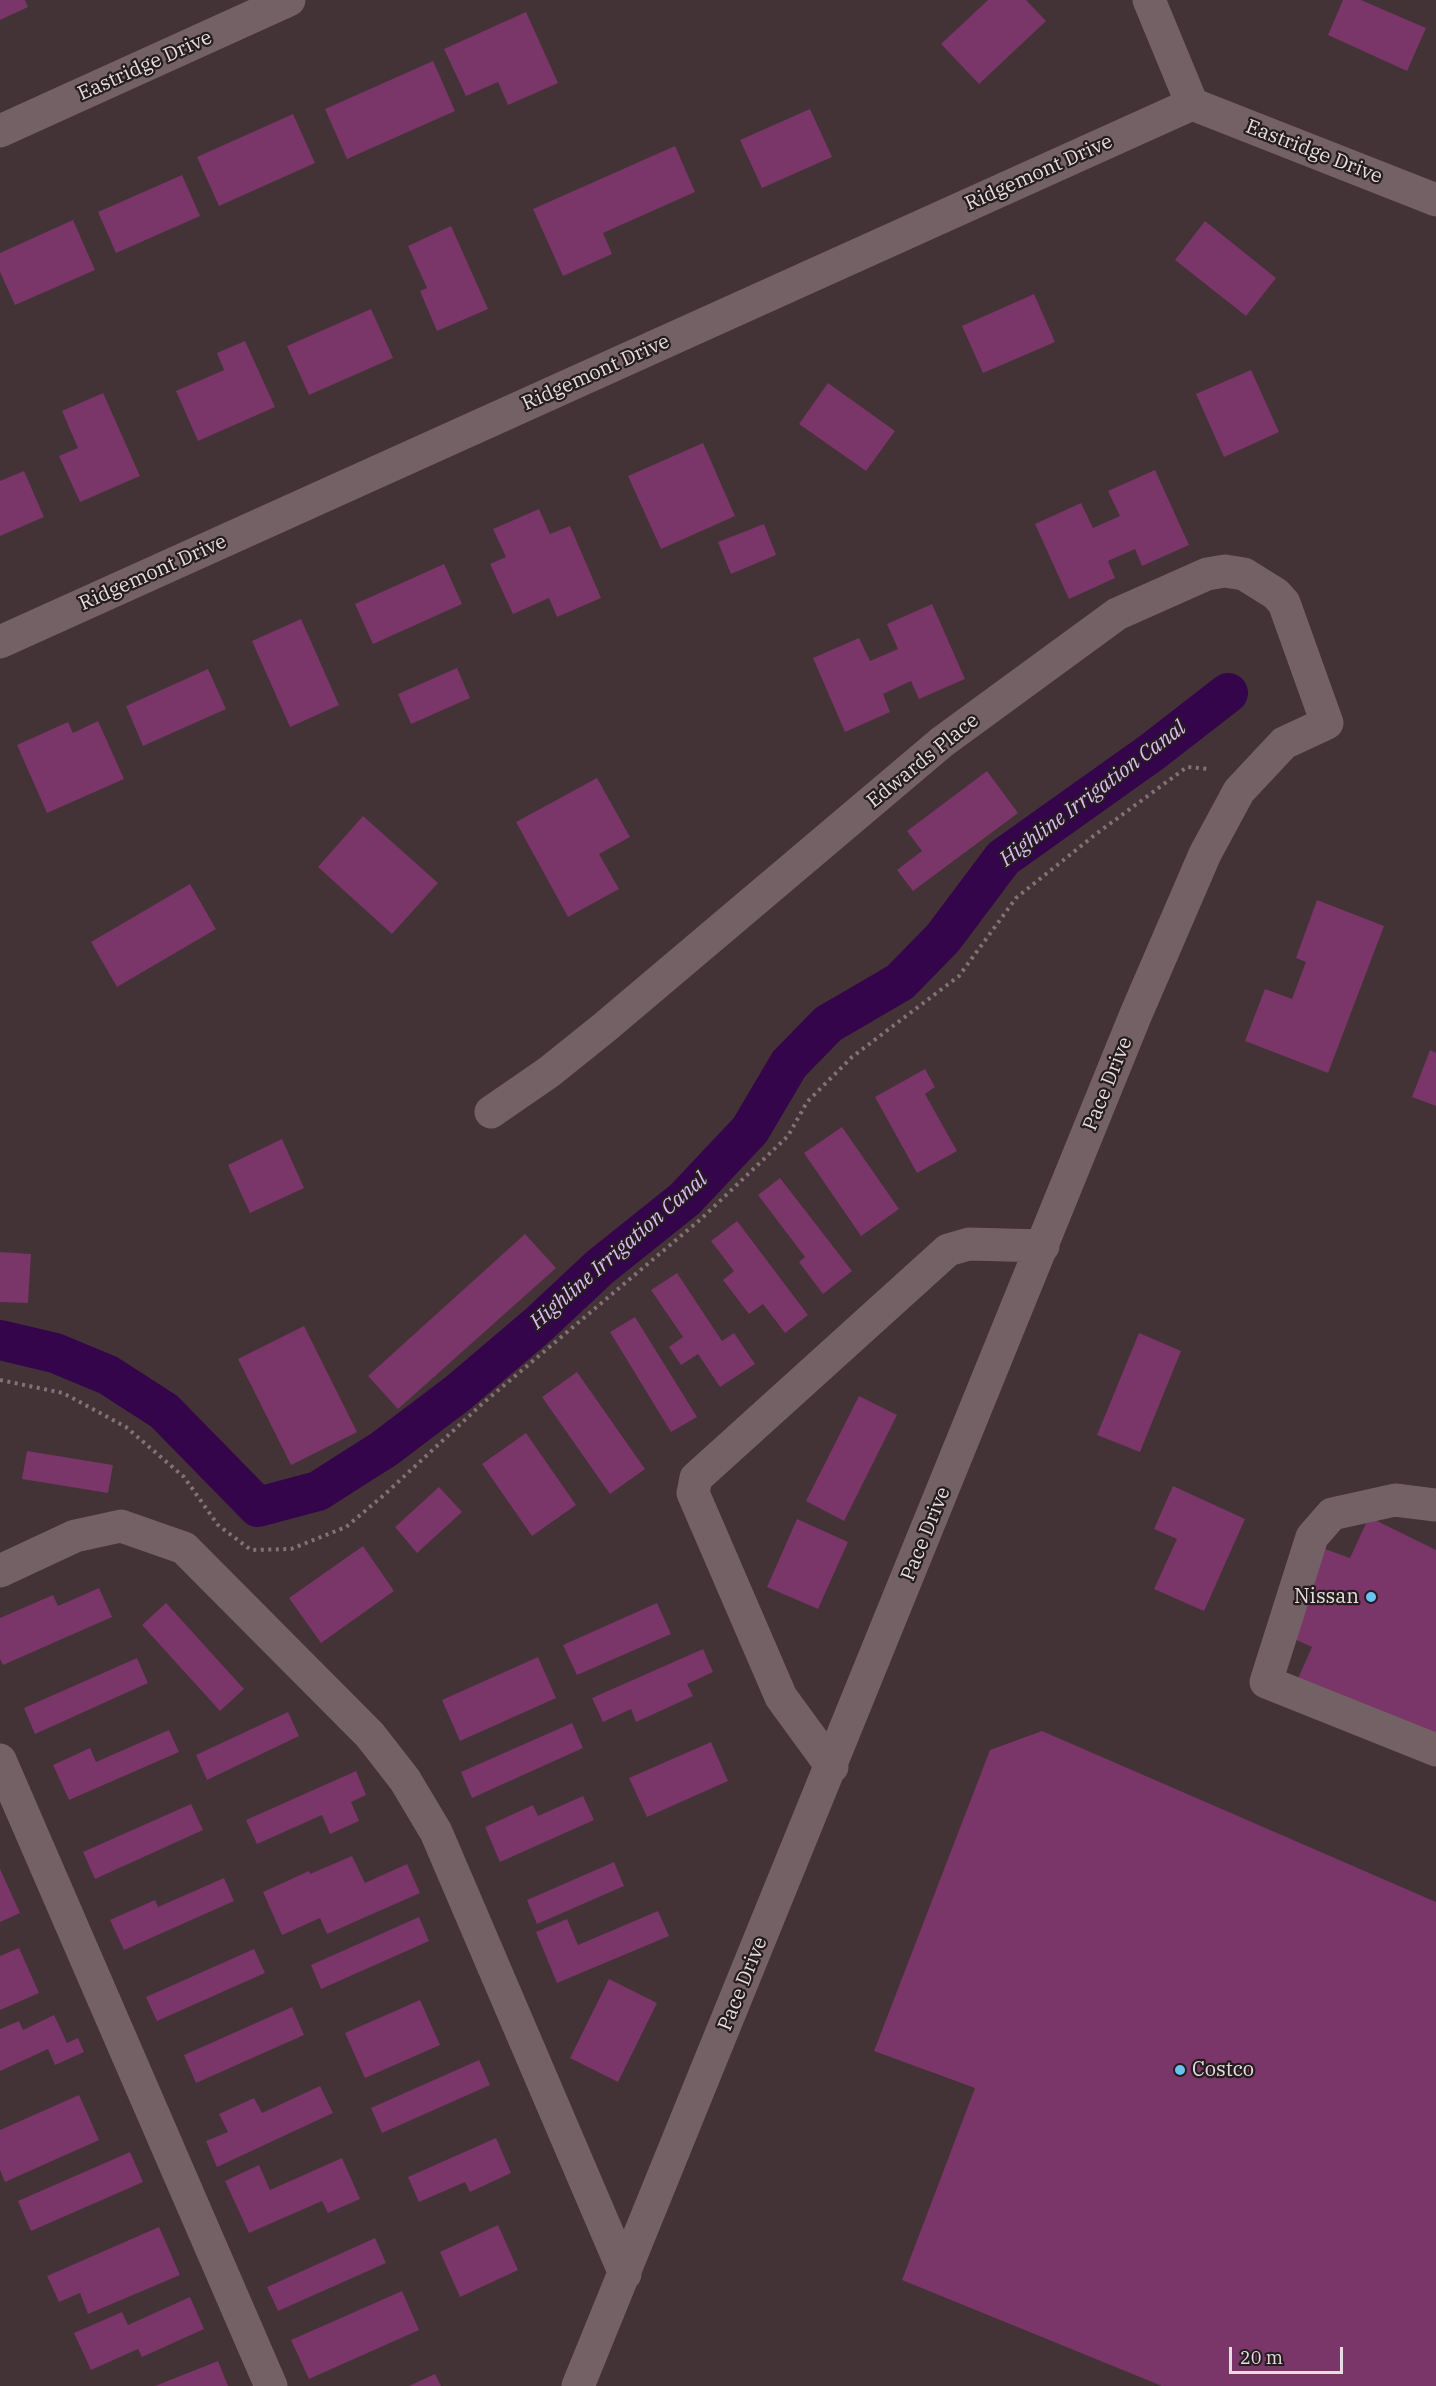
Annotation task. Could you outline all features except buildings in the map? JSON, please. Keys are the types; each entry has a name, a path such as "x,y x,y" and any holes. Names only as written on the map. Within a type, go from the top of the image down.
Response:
{"street":[{"path":"1149,0 1192,104"},
{"name":"Eastridge Drive","path":"0,131 286,1"},
{"name":"Eastridge Drive","path":"1192,104 1436,200"},
{"name":"Ridgemont Drive","path":"0,642 1192,104"},
{"name":"Edwards Place","path":"491,1112 549,1072 605,1027 942,742 1117,614 1207,574 1225,571 1244,574 1276,594 1284,603 1327,723"},
{"name":"Pace Drive","path":"578,2386 832,1767 1136,1014 1205,854 1239,791 1284,743 1327,723"},
{"path":"832,1767 781,1697 693,1492 696,1478 948,1250 969,1244 1042,1246"},
{"path":"1436,1505 1395,1500 1332,1514 1312,1537 1266,1682 1436,1750"},
{"path":"0,1571 75,1536 121,1526 184,1548 370,1735 405,1780 436,1832 625,2274"},
{"path":"0,1760 271,2386"}],"path":[{"path":"0,1380 63,1393 126,1427 184,1477 218,1525 251,1550 291,1549 346,1527 384,1496 482,1404 702,1218 788,1136 807,1102 852,1057 959,976 1016,898 1096,834 1187,767 1257,772"}],"waterway":[{"name":"Highline Irrigation Canal","path":"0,1340 55,1353 108,1375 164,1411 258,1507 318,1491 384,1449 458,1393 538,1325 600,1267 685,1199 750,1130 789,1064 828,1024 900,982 943,938 1003,858 1152,752 1228,693"}],"place":[{"name":"Nissan","path":"1371,1597"},
{"name":"Costco","path":"1180,2070"}]}
